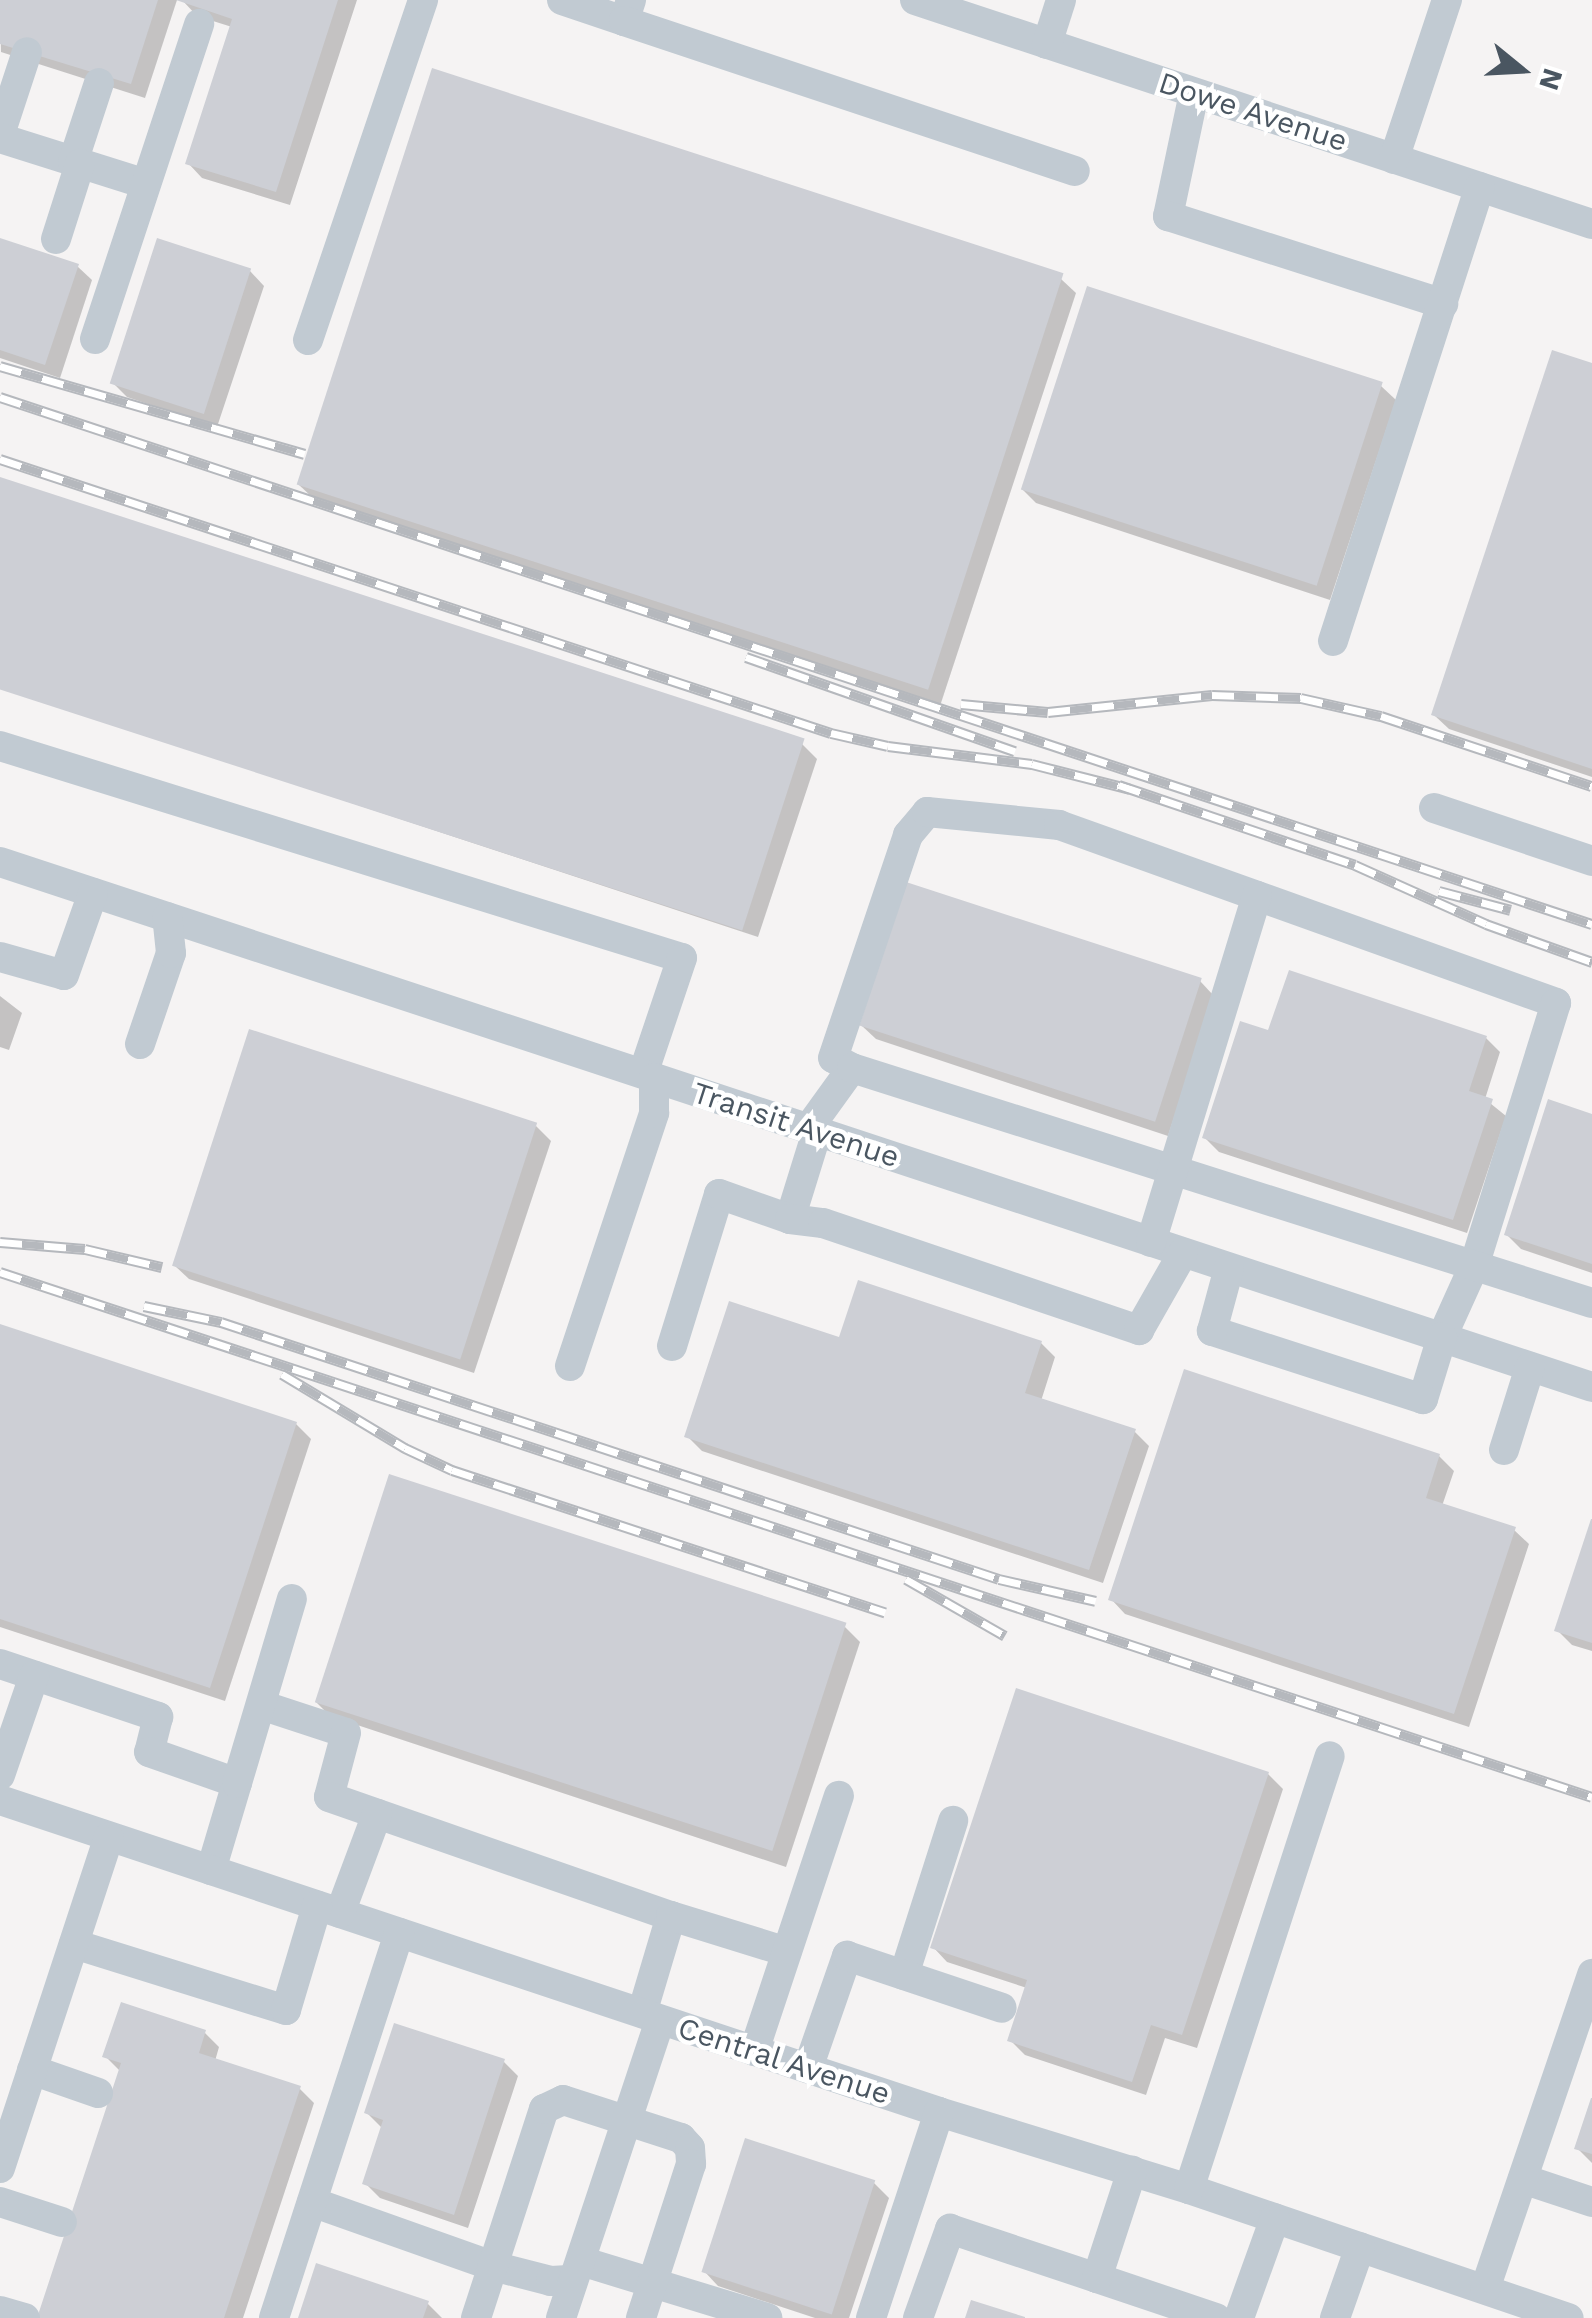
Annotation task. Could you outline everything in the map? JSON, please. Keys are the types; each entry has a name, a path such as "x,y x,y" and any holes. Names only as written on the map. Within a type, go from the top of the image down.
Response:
{"street":[{"path":"308,340 423,0"},
{"path":"562,0 627,11 1074,171"},
{"name":"Dowe Avenue","path":"914,0 1592,224"},
{"path":"1047,44 1061,0"},
{"path":"1394,159 1448,0"},
{"path":"95,339 143,183 199,24"},
{"path":"27,52 0,136 143,183"},
{"path":"56,240 99,83"},
{"path":"1194,92 1168,216 1443,304"},
{"path":"1333,641 1480,187"},
{"path":"0,746 682,958 648,1076 654,1113 570,1366"},
{"path":"1434,808 1592,861"},
{"path":"1229,1268 1212,1331 1423,1399 1442,1337 1474,1266 1556,1003 1059,825 928,812 908,835 834,1058 852,1068 1474,1266 1592,1303"},
{"name":"Transit Avenue","path":"0,862 1592,1387"},
{"path":"0,957 64,976 93,892"},
{"path":"1151,1242 1257,896"},
{"path":"140,1044 171,953 166,917"},
{"path":"790,1219 813,1130 852,1068"},
{"path":"672,1346 719,1194 790,1219 822,1223 1139,1330 1183,1253"},
{"path":"1504,1450 1530,1367"},
{"path":"211,1870 292,1600"},
{"path":"0,1664 158,1718 149,1752 237,1784"},
{"path":"0,1775 34,1676"},
{"path":"261,1705 346,1733 329,1797 671,1916 787,1952"},
{"path":"1189,2189 1330,1756"},
{"path":"754,2050 840,1796"},
{"name":"Central Avenue","path":"0,1800 939,2112 1189,2189 1569,2318"},
{"path":"74,1944 286,2010 328,1909 378,1814"},
{"path":"904,1975 953,1821"},
{"path":"0,2168 110,1836"},
{"path":"560,2318 628,2118 671,1916"},
{"path":"274,2318 399,1932"},
{"path":"808,2068 847,1956 1002,2008"},
{"path":"1485,2290 1592,1974"},
{"path":"32,2070 98,2092"},
{"path":"476,2318 544,2110 563,2100 682,2138 690,2148 691,2164 641,2318"},
{"path":"871,2318 939,2112"},
{"path":"1097,2278 1132,2171"},
{"path":"1523,2179 1592,2202"},
{"path":"0,2202 62,2222"},
{"path":"312,2202 493,2266 552,2282 577,2271 654,2283 768,2318"},
{"path":"1239,2318 1275,2218"},
{"path":"918,2318 950,2228 1216,2318"},
{"path":"1335,2318 1360,2247"},
{"path":"0,2311 26,2318"}],"building":[{"path":"0,0 158,0 131,84 0,44"},
{"path":"176,0 338,0 276,192 185,164 232,19"},
{"path":"432,68 1064,273 928,690 297,485"},
{"path":"0,238 79,264 45,365 0,350"},
{"path":"157,238 251,269 204,414 110,384"},
{"path":"1087,286 1383,382 1317,586 1021,490"},
{"path":"1552,350 1592,363 1592,769 1431,715"},
{"path":"0,477 805,738 742,931 0,689"},
{"path":"906,882 1202,978 1155,1122 859,1026"},
{"path":"1289,970 1487,1036 1469,1091 1493,1099 1453,1220 1202,1138 1240,1021 1268,1030"},
{"path":"249,1029 537,1123 460,1359 172,1266"},
{"path":"1548,1099 1592,1114 1592,1264 1504,1235"},
{"path":"858,1280 1042,1341 1025,1393 1136,1429 1089,1570 684,1437 729,1301 839,1337"},
{"path":"0,1324 297,1422 210,1688 0,1619"},
{"path":"1184,1369 1440,1454 1426,1498 1516,1527 1454,1714 1108,1600"},
{"path":"389,1474 846,1623 772,1851 315,1702"},
{"path":"1592,1519 1592,1643 1554,1631"},
{"path":"1016,1688 1269,1772 1182,2035 1151,2025 1132,2082 1007,2041 1027,1980 930,1948"},
{"path":"121,2002 206,2030 199,2053 301,2086 224,2318 37,2318 121,2063 102,2057"},
{"path":"394,2023 505,2059 454,2215 362,2184 383,2120 364,2113"},
{"path":"1592,2098 1592,2154 1574,2149"},
{"path":"745,2138 875,2180 832,2314 701,2272"},
{"path":"316,2263 429,2301 423,2318 298,2318"},
{"path":"971,2300 1025,2317 1025,2318 965,2318"}],"railway":[{"path":"0,366 305,454"},
{"path":"0,397 1592,924"},
{"path":"0,459 831,733 888,746 1032,764 1130,789"},
{"path":"746,657 1015,751"},
{"path":"961,704 1048,712 1212,695 1301,698 1381,716 1592,786"},
{"path":"1119,785 1355,865 1486,924 1592,962"},
{"path":"1439,891 1511,910"},
{"path":"0,1242 85,1249 162,1267"},
{"path":"0,1272 1592,1797"},
{"path":"144,1306 221,1322 999,1579 1096,1601"},
{"path":"282,1374 405,1448 452,1470 885,1612"},
{"path":"906,1579 1005,1636"}]}
